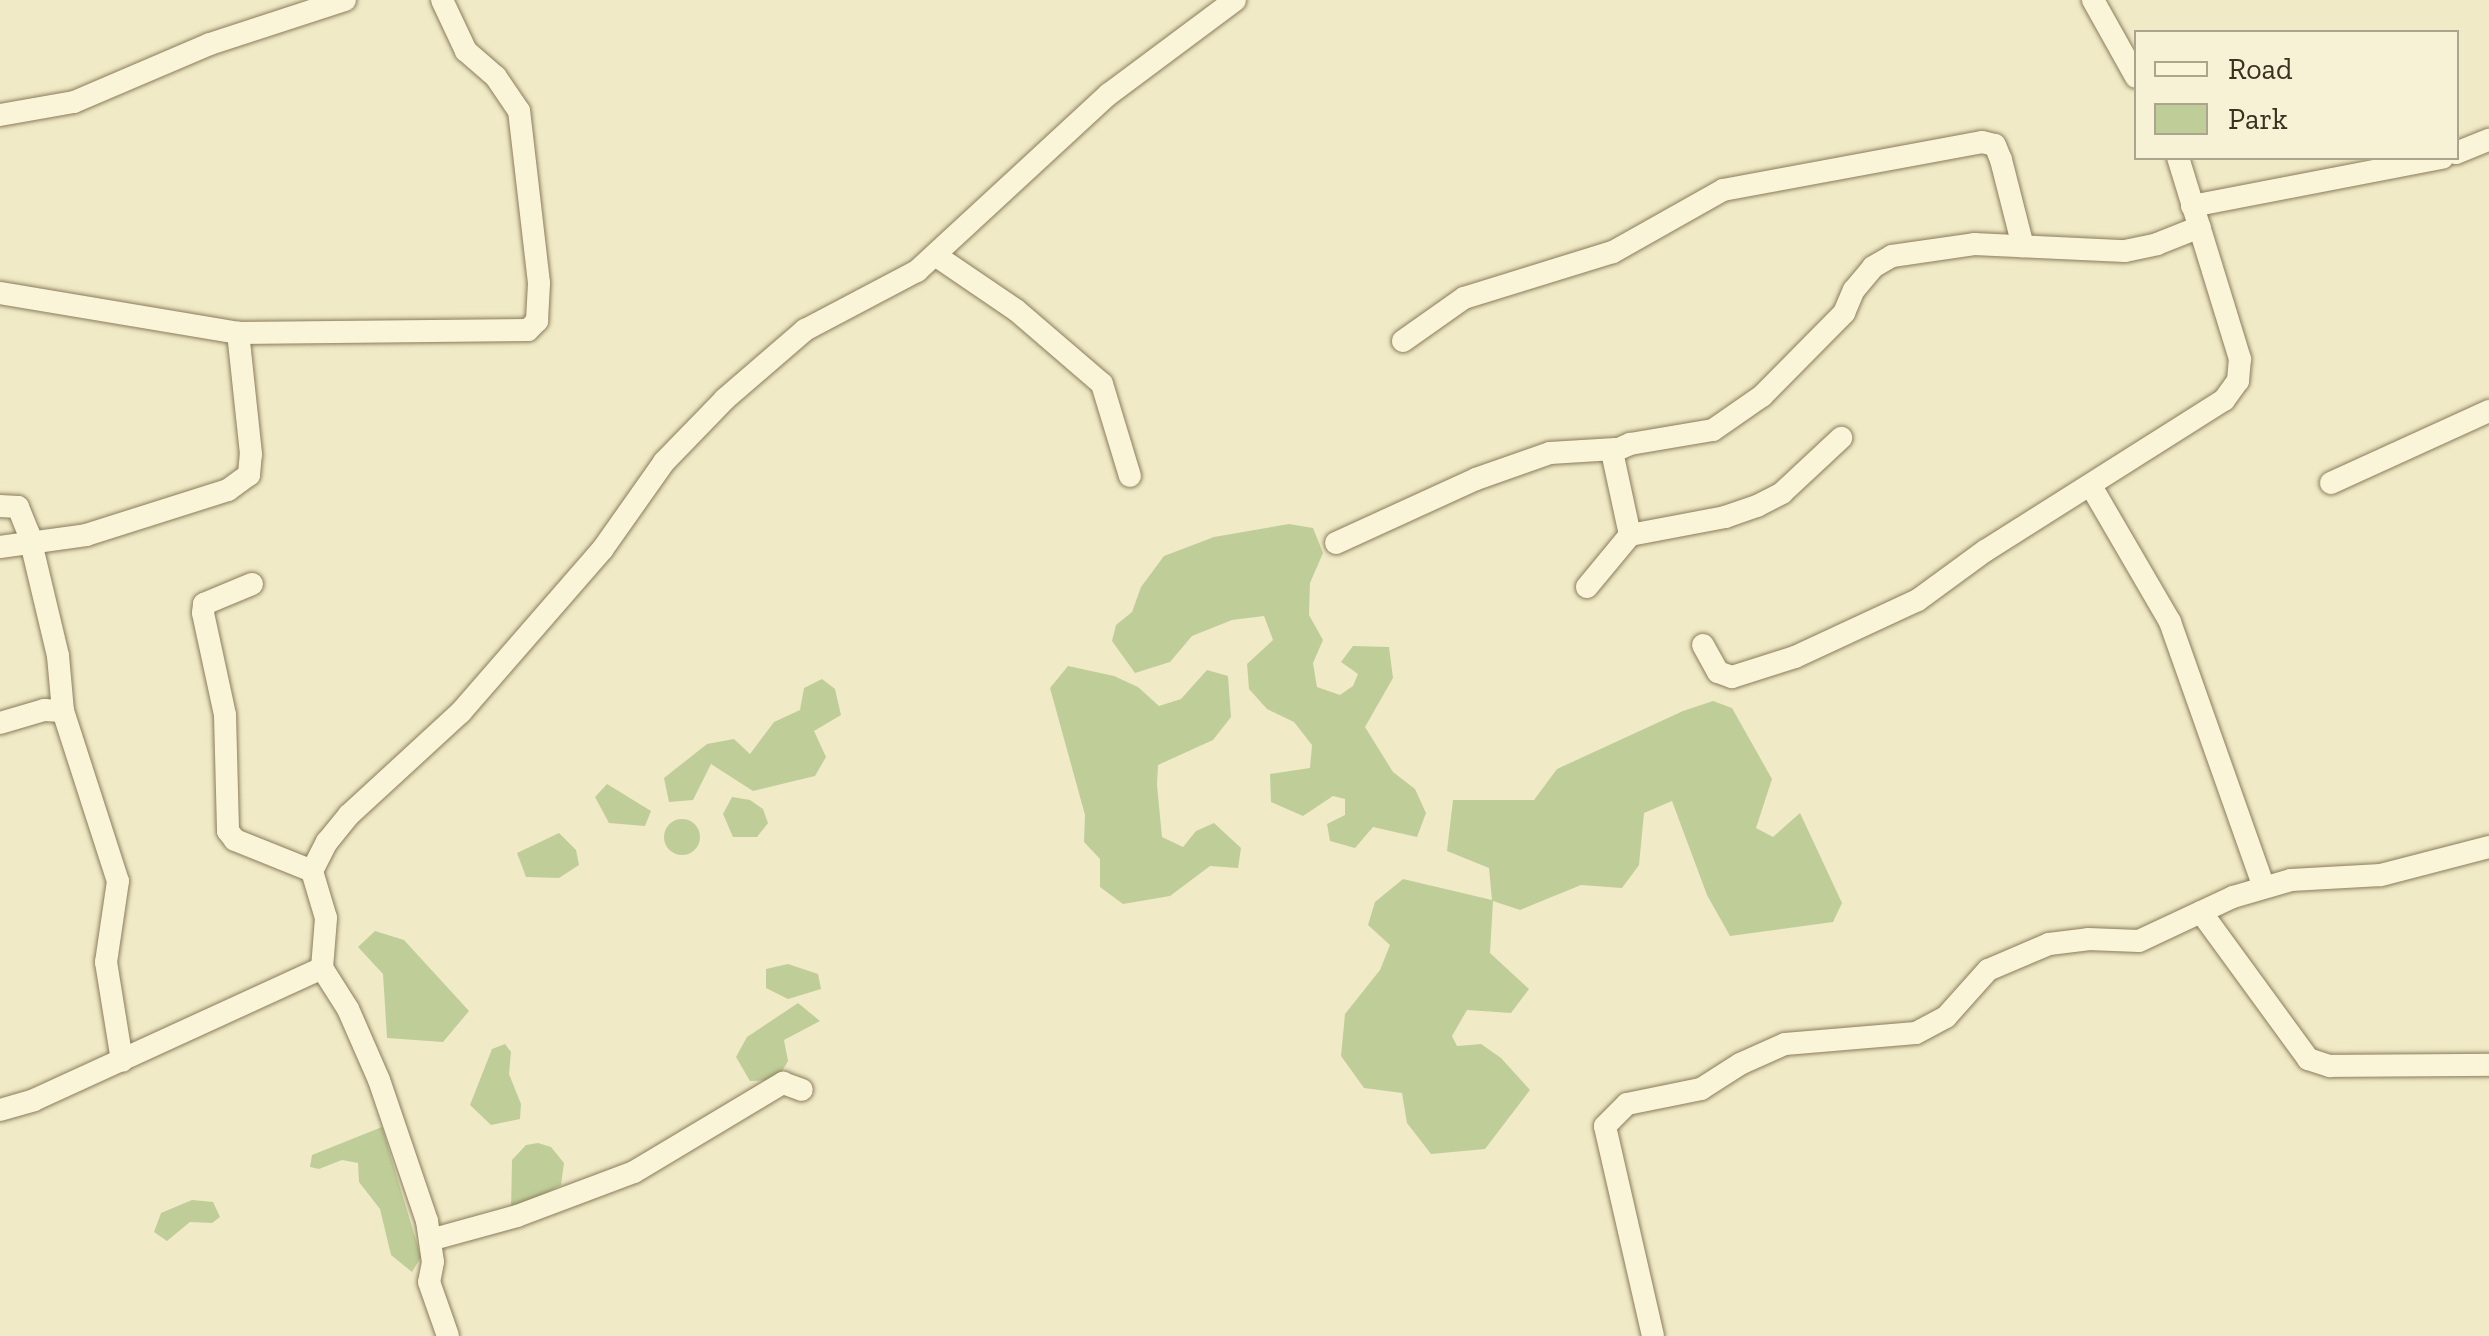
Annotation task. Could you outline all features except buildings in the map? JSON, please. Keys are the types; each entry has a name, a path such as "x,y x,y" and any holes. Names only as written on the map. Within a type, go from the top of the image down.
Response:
{"street":[{"path":"0,115 74,102 210,44 346,0"},
{"path":"0,293 238,333 526,330 537,321 535,227 519,111 504,86 466,50 442,0"},
{"path":"312,870 349,815 462,712 602,550 664,462 725,399 805,330 916,271 1109,94 1235,0"},
{"path":"2092,0 2134,74"},
{"path":"2459,152 2489,140"},
{"path":"1403,341 1464,298 1613,252 1724,190 1982,142 1995,145 2001,160 2023,246"},
{"path":"1704,645 1724,676 1795,658 1918,600 1985,551 2214,408 2238,381 2240,359 2179,160"},
{"path":"1336,543 1476,479 1550,452 1615,449 1698,435 1751,404 1844,313 1854,290 1873,267 1892,256 1974,244 2125,250 2158,244 2196,216 2434,160"},
{"path":"935,255 1016,310 1102,384 1130,476"},
{"path":"0,547 86,535 228,490 249,475 251,454 238,333"},
{"path":"2331,483 2489,411"},
{"path":"1587,588 1630,535 1725,517 1757,506 1782,493 1840,438"},
{"path":"1615,449 1611,456 1630,535"},
{"path":"2092,486 2170,622 2264,887"},
{"path":"0,506 18,507 30,540 58,656 62,711 118,881 106,962 122,1061"},
{"path":"252,584 204,604 203,613 225,715 228,830 235,840 312,870"},
{"path":"0,723 44,710 62,711"},
{"path":"1654,1336 1606,1126 1627,1104 1701,1089 1740,1064 1784,1044 1916,1033 1946,1016 1981,976 1997,965 2049,944 2088,939 2139,942 2264,887 2326,875 2381,875 2489,847"},
{"path":"312,870 326,918 322,968 348,1009 380,1080 430,1240 429,1282 448,1336"},
{"path":"2201,912 2308,1060 2330,1066 2489,1065"},
{"path":"0,1110 34,1100 322,968"},
{"path":"430,1240 517,1216 634,1172 783,1083 802,1090"}],"green space":[{"path":"1289,524 1313,528 1323,553 1310,583 1309,615 1323,640 1313,663 1317,687 1340,695 1353,686 1358,674 1341,662 1353,646 1389,647 1393,678 1365,727 1393,772 1415,789 1426,813 1417,837 1373,827 1355,848 1330,841 1327,824 1345,815 1345,799 1333,796 1303,816 1271,802 1270,774 1310,768 1312,745 1294,722 1267,709 1249,689 1247,664 1273,640 1264,616 1232,620 1192,636 1170,662 1135,673 1112,641 1116,625 1132,612 1141,587 1164,556 1214,537"},
{"path":"1068,666 1114,676 1138,687 1159,706 1181,699 1207,670 1228,676 1231,717 1213,740 1158,765 1157,785 1162,837 1183,847 1196,831 1214,823 1241,848 1238,868 1210,866 1170,896 1123,904 1100,887 1100,859 1084,842 1085,815 1050,688"},
{"path":"822,679 835,689 841,715 814,731 826,757 815,776 753,791 711,764 693,800 669,802 664,778 707,744 734,739 750,754 774,722 800,710 804,688"},
{"path":"1713,701 1732,708 1772,779 1756,828 1773,837 1800,813 1842,903 1833,922 1730,936 1707,895 1672,801 1644,813 1639,865 1622,888 1581,885 1520,910 1493,901 1490,953 1529,989 1511,1013 1467,1010 1452,1036 1457,1046 1481,1044 1501,1058 1530,1090 1485,1149 1431,1154 1407,1123 1402,1093 1364,1088 1341,1056 1345,1014 1380,970 1390,945 1368,925 1375,902 1403,879 1492,900 1489,868 1447,851 1453,800 1534,800 1557,769"},
{"path":"607,784 651,811 645,826 609,823 595,797"},
{"path":"732,797 750,800 763,809 768,823 757,837 733,837 723,814"},
{"path":"682,819 695,824 700,837 695,850 682,855 669,850 664,837 669,824"},
{"path":"559,833 576,850 579,865 559,878 526,877 517,853"},
{"path":"375,931 404,940 469,1011 443,1042 387,1038 383,974 358,947"},
{"path":"788,964 818,974 821,989 788,999 766,988 766,969"},
{"path":"798,1003 820,1021 784,1040 788,1061 777,1080 750,1081 736,1057 747,1037"},
{"path":"505,1044 511,1052 509,1074 521,1104 520,1119 491,1125 470,1105 492,1049"},
{"path":"382,1127 421,1257 412,1272 391,1255 380,1209 359,1182 358,1163 342,1160 319,1169 310,1167 312,1155"},
{"path":"526,1145 551,1147 564,1163 561,1185 511,1211 512,1160"},
{"path":"192,1200 213,1202 220,1217 212,1223 190,1222 167,1241 154,1232 161,1213"}]}
